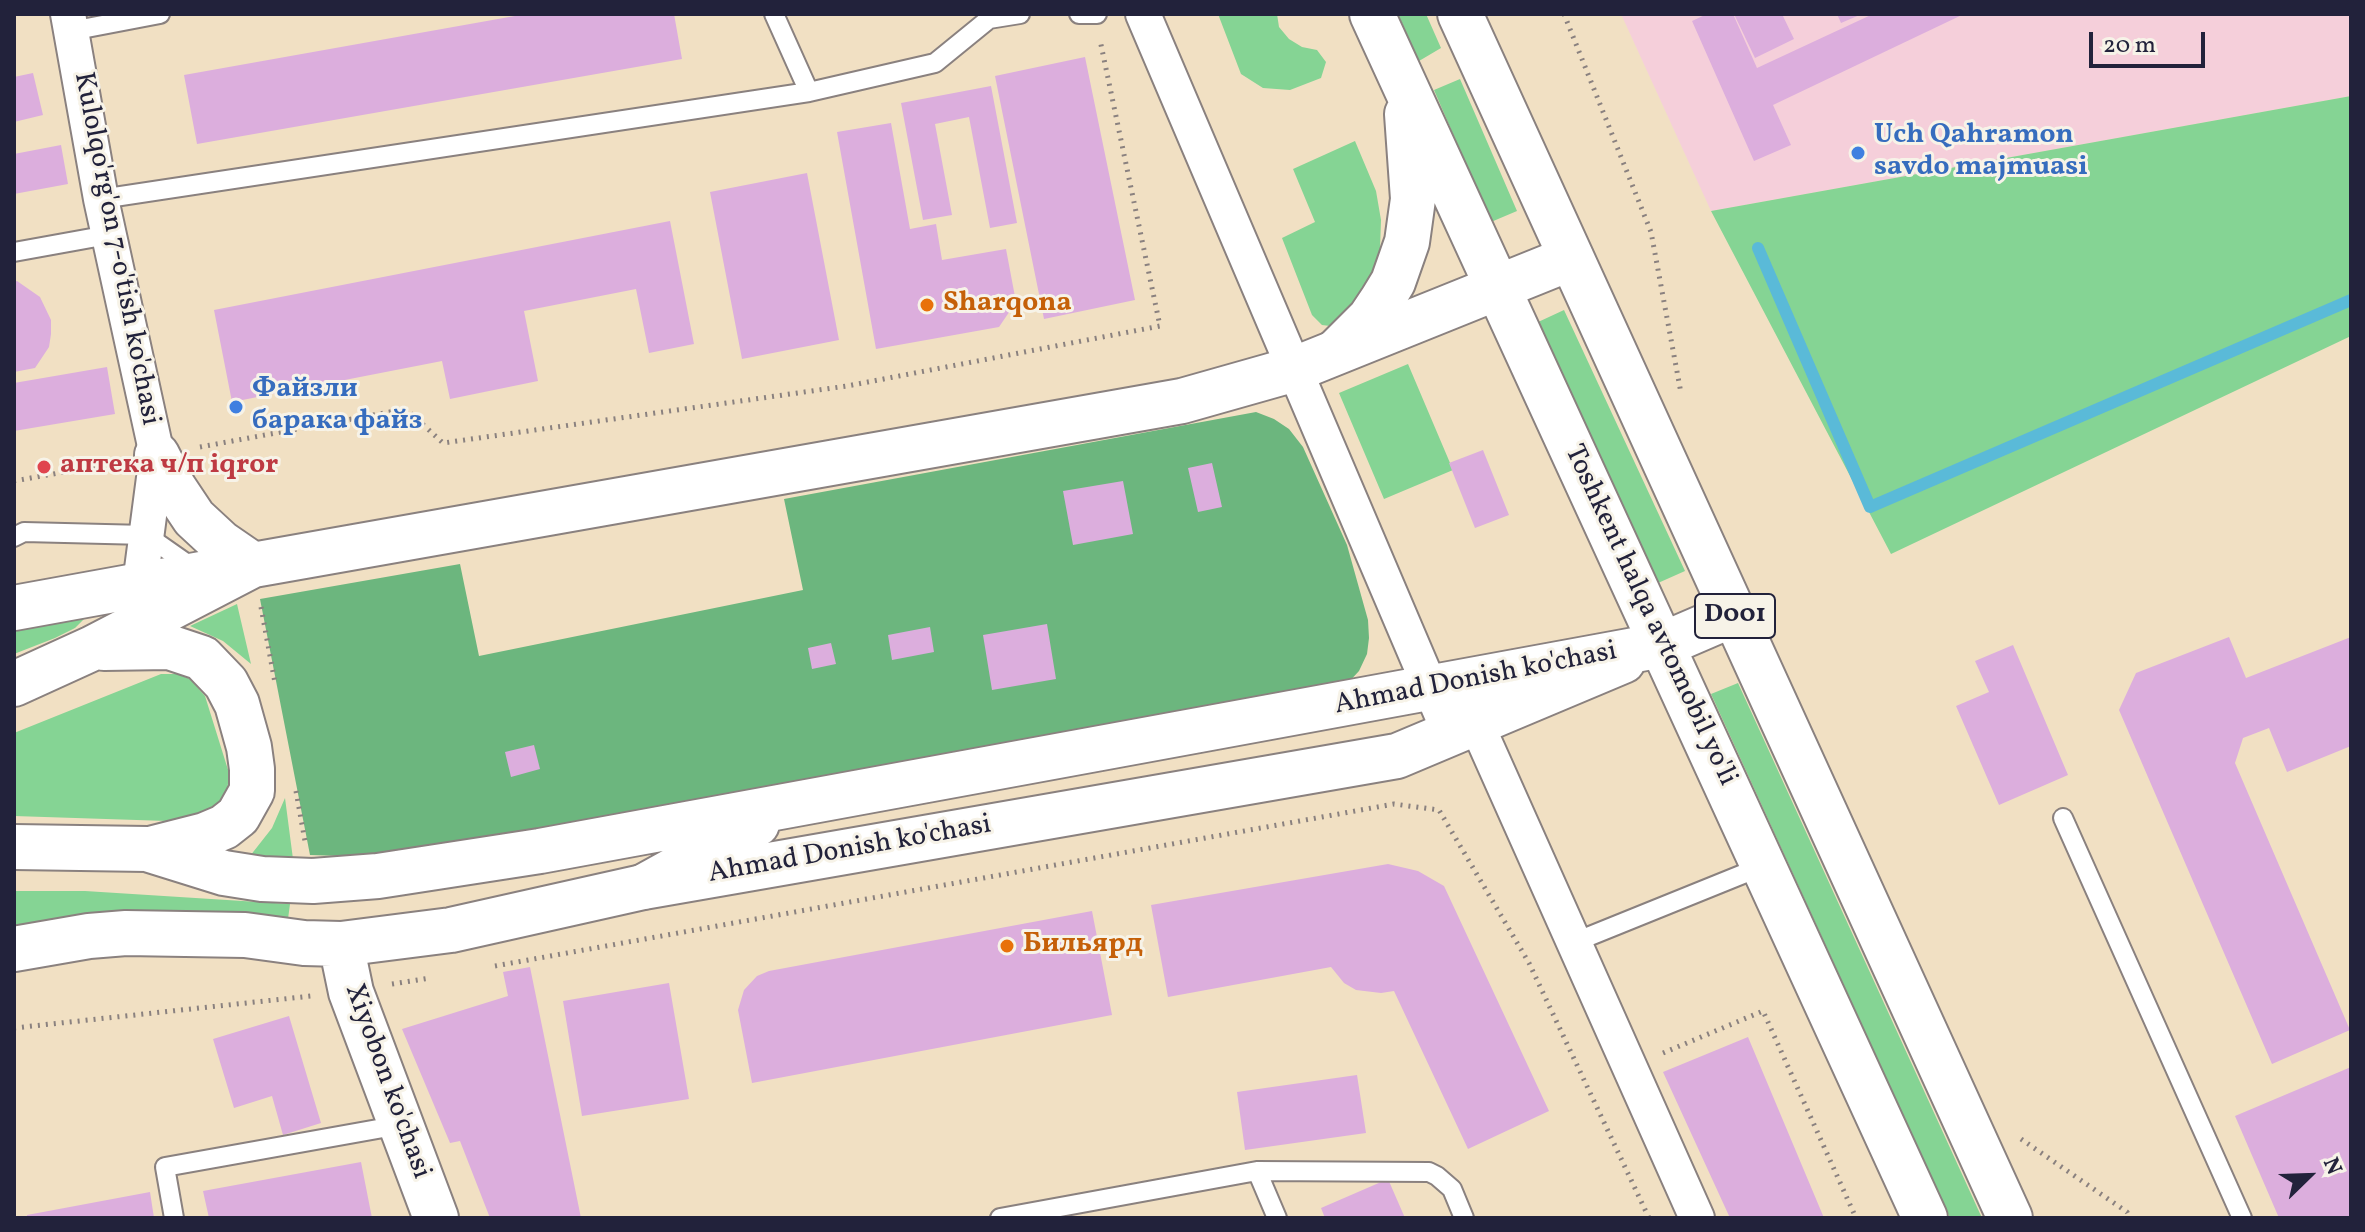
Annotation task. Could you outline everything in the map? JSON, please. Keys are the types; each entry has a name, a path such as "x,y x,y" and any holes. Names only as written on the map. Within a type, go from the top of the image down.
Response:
{"main road":[{"name":"Toshkent halqa avtomobil yo'li","path":"1372,14 1925,1218"},
{"name":"D001","path":"1460,14 2010,1218"},
{"path":"1337,351 1370,318 1382,300 1393,282 1407,242 1413,199 1404,84"},
{"name":"Ahmad Donish ko'chasi","path":"14,684 93,648 138,606 202,573 1182,401 1295,369 1571,258"},
{"path":"157,455 194,518 221,543 253,565"},
{"name":"Ahmad Donish ko'chasi","path":"14,608 138,606 253,565"},
{"path":"1662,645 1734,614"},
{"name":"Ahmad Donish ko'chasi","path":"147,849 224,873 262,879 313,881 378,876 540,851 791,806 1662,645"},
{"name":"Ahmad Donish ko'chasi","path":"14,949 89,936 166,932 245,935 304,943 341,944 451,930 643,887 1397,756 1662,645"},
{"name":"Ahmad Donish ko'chasi","path":"14,847 147,849 205,835 224,827 238,816 252,791 252,769 244,725 226,683 202,658 169,647 93,648"},
{"path":"643,887 791,806"},
{"name":"Xiyobon ko'chasi","path":"341,944 351,992 436,1218"}],"street":[{"path":"1143,14 1432,689 1463,728 1575,942 1697,1218"},
{"name":"Kulolqo'rg'on 7-o'tish ko'chasi","path":"70,23 108,235 157,455 138,606"}],"lane":[{"path":"70,23 160,14"},
{"path":"774,14 809,92"},
{"path":"101,199 809,92 935,63 988,16 1020,14"},
{"path":"14,252 108,235"},
{"path":"14,537 24,532 146,535 202,573"},
{"path":"2063,818 2242,1218"},
{"path":"1575,942 1763,866"},
{"path":"174,1218 165,1167 400,1125"},
{"path":"1000,1218 1257,1171 1429,1172 1452,1189 1464,1218"},
{"path":"1257,1171 1277,1218"}],"path":[{"path":"14,481 406,409 443,443 847,386 1160,326 1090,14"},
{"path":"1564,14 1651,232 1682,399"},
{"path":"491,967 1394,804 1439,810 1529,963 1649,1218"},
{"path":"14,1028 351,992 445,975"},
{"path":"1586,1083 1763,1011 1856,1218"},
{"path":"2019,1138 2127,1212 2130,1218"}],"shaded area":[{"name":"Uch Qahramon savdo majmuasi","path":"1621,14 2351,14 2351,96 1711,211"}],"green space":[{"path":"1218,14 1277,14 1279,27 1289,39 1302,47 1317,50 1326,62 1321,78 1290,90 1263,88 1241,74"},
{"path":"1398,14 1426,14 1441,48 1419,61"},
{"path":"1460,79 1517,211 1491,222 1434,90"},
{"path":"2351,96 2351,336 1891,554 1711,211"},
{"path":"1355,141 1376,191 1381,220 1380,249 1373,277 1338,325 1322,325 1312,315 1282,238 1315,222 1293,169"},
{"path":"1564,310 1685,571 1658,583 1536,323"},
{"path":"1408,364 1453,470 1384,499 1339,393"},
{"path":"1256,412 1289,429 1303,447 1347,545 1368,620 1369,638 1367,654 1359,671 1346,685 402,858 310,855 260,599 460,564 479,656 803,590 784,499"},
{"path":"237,604 251,664 223,641 190,626"},
{"path":"88,615 75,628 14,654 14,625"},
{"path":"161,674 177,674 190,679 205,696 229,773 227,794 219,809 198,822 14,816 14,733"},
{"path":"1738,683 1982,1218 1950,1218 1711,694"},
{"path":"285,798 293,859 250,856 272,828"},
{"path":"14,891 85,891 290,904 288,919 136,911 14,926"}],"building":[{"path":"526,14 674,14 682,59 197,144 184,75"},
{"path":"1707,14 1733,14 1757,68 1873,14 1964,14 1773,105 1791,145 1754,161 1692,21"},
{"path":"1734,14 1782,14 1794,39 1755,58"},
{"path":"1837,14 1862,14 1841,23"},
{"path":"1085,57 1135,300 1044,319 995,76"},
{"path":"33,73 43,115 14,122 14,77"},
{"path":"991,86 1017,223 990,228 969,117 935,124 952,215 923,220 901,103"},
{"path":"891,123 910,229 936,224 942,260 1006,249 1016,302 999,327 876,349 837,132"},
{"path":"61,145 68,184 14,194 14,154"},
{"path":"807,173 839,340 742,359 710,192"},
{"path":"670,221 694,344 649,353 636,289 524,311 538,381 450,399 442,361 232,402 214,310"},
{"path":"14,282 40,297 51,320 51,334 49,347 35,368 14,372"},
{"path":"107,367 115,414 14,431 14,383"},
{"path":"1483,450 1509,515 1475,528 1449,463"},
{"path":"1212,463 1222,507 1198,512 1188,468"},
{"path":"1123,481 1133,534 1073,545 1063,491"},
{"path":"1047,624 1056,679 992,690 983,635"},
{"path":"930,627 934,652 892,660 888,635"},
{"path":"2229,637 2246,678 2351,637 2351,746 2287,772 2269,728 2243,738 2235,763 2350,1030 2272,1064 2119,710 2136,673"},
{"path":"831,643 836,664 812,669 808,648"},
{"path":"2013,645 2068,775 1999,805 1956,706 1989,692 1975,661"},
{"path":"534,745 540,769 511,777 505,752"},
{"path":"1388,864 1418,871 1444,886 1549,1111 1468,1149 1394,991 1356,990 1344,983 1331,967 1168,997 1151,905"},
{"path":"1092,911 1112,1015 752,1083 738,1010 744,990 757,976 769,971"},
{"path":"530,967 581,1218 490,1218 460,1141 450,1143 402,1029 508,996 503,972"},
{"path":"669,983 689,1099 582,1116 563,1001"},
{"path":"289,1016 321,1123 283,1135 272,1096 234,1108 213,1039"},
{"path":"1748,1037 1824,1218 1730,1218 1663,1072"},
{"path":"2351,1067 2351,1218 2279,1218 2235,1116"},
{"path":"1357,1075 1366,1133 1245,1150 1237,1092"},
{"path":"361,1162 372,1218 209,1218 203,1191"},
{"path":"1388,1179 1405,1218 1325,1218 1321,1208"},
{"path":"150,1192 154,1218 27,1218 27,1215"}],"waterway":[{"path":"1758,248 1870,507 2351,300"}],"place":[{"name":"Uch Qahramon savdo majmuasi","path":"1858,153"},
{"name":"Sharqona","path":"927,305"},
{"name":"Файзли барака файз","path":"236,407"},
{"name":"аптека ч/п iqror","path":"44,467"},
{"name":"Бильярд","path":"1007,946"}]}
